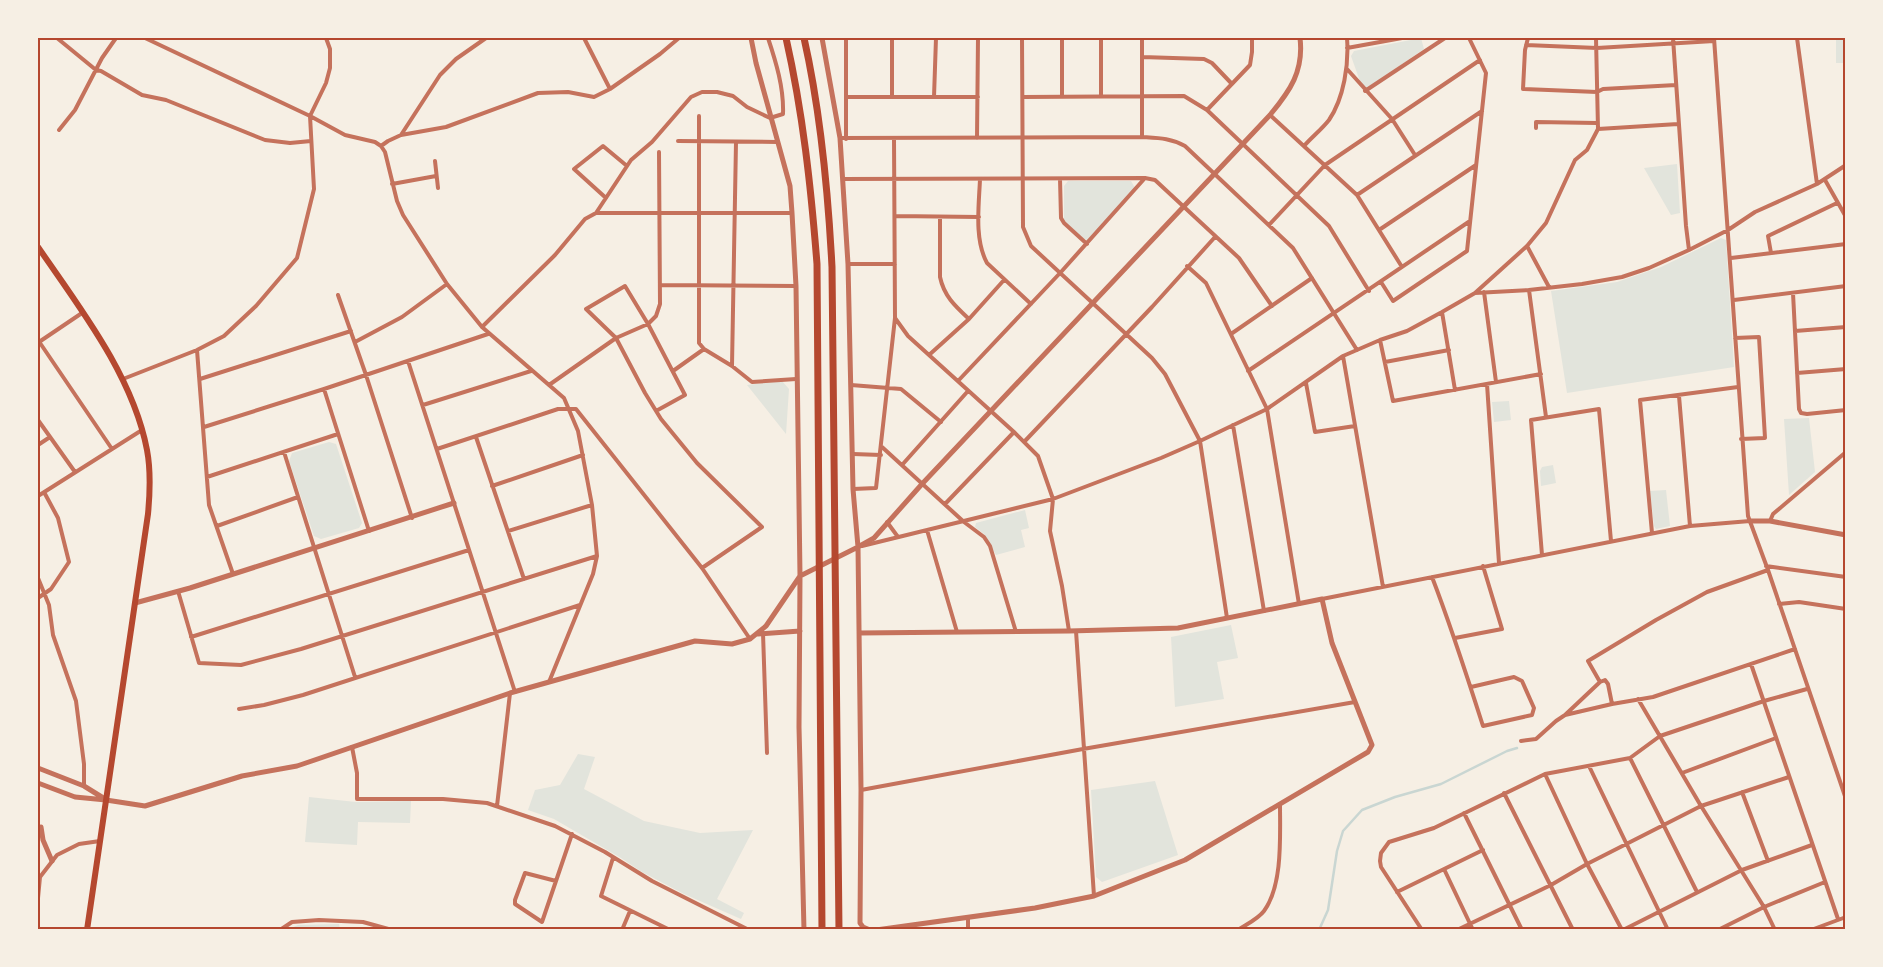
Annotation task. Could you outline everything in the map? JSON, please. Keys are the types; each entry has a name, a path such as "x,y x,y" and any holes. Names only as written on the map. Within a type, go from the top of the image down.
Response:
{"highway":[{"path":"786,38 804,132 817,264 822,930"},
{"path":"804,38 811,70 824,158 832,267 839,930"}],"main road":[{"path":"38,248 82,313 123,379 138,415 147,449 150,488 148,514 87,930"}],"street":[{"path":"58,38 96,70 101,71 142,95 166,100 265,140 290,143 311,141"},
{"path":"59,130 74,110 102,58 116,38"},
{"path":"144,38 310,116 345,135 375,142 381,146 385,152 392,184 403,215 448,284 488,334 564,398 578,432 583,454 592,505 597,556 593,574 549,682"},
{"path":"123,379 197,350 224,336 256,306 297,258 314,188 310,116 326,83 330,68 330,49 326,38"},
{"path":"401,135 440,76 456,59 486,38"},
{"path":"584,38 610,89"},
{"path":"381,146 401,135 446,127 538,93 568,92 594,97 610,89 660,54 679,38"},
{"path":"751,38 770,118 790,186 792,213 796,286 800,576 798,727 804,930"},
{"path":"596,213 631,160 652,142 691,97 702,92 717,92 733,96 747,107 770,118 783,114 784,99 776,59 768,38"},
{"path":"822,38 840,138 848,264 853,489 858,547 861,790 860,923 863,928 870,930"},
{"path":"846,38 846,138"},
{"path":"892,38 892,97"},
{"path":"934,97 936,38"},
{"path":"977,138 978,38"},
{"path":"1022,38 1023,227 1026,237 1031,246 1152,358 1165,374 1200,441 1227,618"},
{"path":"1062,38 1062,97"},
{"path":"1100,38 1101,97"},
{"path":"1142,38 1142,137"},
{"path":"1207,110 1250,65 1252,38"},
{"path":"767,753 761,634 800,576 874,538 922,484 1270,115 1288,94 1294,81 1300,58 1300,38"},
{"path":"1304,146 1328,122 1337,106 1347,70 1347,38"},
{"path":"1348,48 1402,38"},
{"path":"1365,91 1445,38"},
{"path":"1380,282 1393,301 1467,251 1486,73 1469,38"},
{"path":"1528,38 1524,50 1523,89 1596,92 1602,89 1676,85"},
{"path":"858,547 1053,499 1200,441 1266,409 1343,356 1407,331 1475,293 1527,246 1550,215 1576,160 1587,150 1598,129 1596,38"},
{"path":"1673,38 1689,250"},
{"path":"1797,38 1817,184"},
{"path":"1526,45 1597,48 1714,39 1734,300 1741,439 1748,516 1846,799"},
{"path":"1142,57 1204,59 1212,63 1232,84"},
{"path":"1269,225 1325,165 1480,60"},
{"path":"1347,70 1392,119 1415,155"},
{"path":"1022,97 1184,96 1207,110 1329,226 1369,291"},
{"path":"847,97 978,97"},
{"path":"1357,195 1482,111"},
{"path":"1270,115 1357,195 1402,267"},
{"path":"699,116 699,343 704,350 732,366 752,382 796,379"},
{"path":"1536,128 1536,122 1597,123"},
{"path":"1598,129 1678,124"},
{"path":"840,138 1142,137 1166,138 1177,142 1185,146 1293,248 1356,350"},
{"path":"853,489 876,488 882,447 895,318 894,138"},
{"path":"678,141 777,142"},
{"path":"732,366 736,142"},
{"path":"606,198 574,169 603,146 627,166"},
{"path":"549,386 616,338 648,324 656,316 660,304 659,152"},
{"path":"435,161 438,188"},
{"path":"1475,293 1582,284 1622,277 1649,268 1728,230 1754,212 1825,180 1846,164"},
{"path":"1379,230 1476,165"},
{"path":"392,184 436,176"},
{"path":"843,179 1145,178 1155,180 1239,258 1272,306"},
{"path":"958,382 1087,244 1145,178"},
{"path":"980,179 979,218 983,255 987,263 1030,304"},
{"path":"1060,179 1061,218 1087,244"},
{"path":"1825,180 1846,217"},
{"path":"1771,253 1768,236 1837,203"},
{"path":"482,327 555,255 584,219 596,213 792,213"},
{"path":"895,216 979,218"},
{"path":"940,217 941,285 949,300 969,319"},
{"path":"1248,371 1470,221"},
{"path":"1024,442 1152,307 1215,237"},
{"path":"1731,258 1846,244"},
{"path":"1527,246 1549,287"},
{"path":"848,264 895,264"},
{"path":"1187,266 1206,283 1266,409 1298,604"},
{"path":"1231,334 1312,278"},
{"path":"929,354 969,319 1004,280"},
{"path":"355,342 402,317 448,284"},
{"path":"660,285 796,286"},
{"path":"656,411 685,395 648,324 625,286 586,310 616,338 656,411 696,463 762,527 702,568"},
{"path":"1734,300 1846,286"},
{"path":"1528,290 1546,417"},
{"path":"1484,292 1496,382"},
{"path":"1793,293 1799,409 1801,413 1807,414 1846,410"},
{"path":"338,295 412,518"},
{"path":"1442,312 1455,390"},
{"path":"82,313 38,341 112,449"},
{"path":"895,318 908,336 1038,456 1053,499 1050,531 1062,586 1069,631"},
{"path":"1795,331 1846,327"},
{"path":"200,380 351,331"},
{"path":"204,427 488,334"},
{"path":"1735,338 1759,337 1765,438 1741,439"},
{"path":"1380,340 1392,401 1541,374"},
{"path":"197,350 209,505 233,574"},
{"path":"673,371 704,350"},
{"path":"1385,362 1448,350"},
{"path":"1343,356 1384,587"},
{"path":"408,361 496,633 512,693 497,806"},
{"path":"1797,372 1846,369"},
{"path":"423,405 532,371"},
{"path":"1306,383 1315,432 1355,426"},
{"path":"1487,384 1499,563"},
{"path":"851,385 906,391 941,422"},
{"path":"1652,533 1640,400 1738,387"},
{"path":"324,389 369,531"},
{"path":"902,465 968,391"},
{"path":"1679,396 1690,526"},
{"path":"437,449 558,409 576,409 593,428 702,568 750,639"},
{"path":"1542,555 1531,420 1599,409 1611,541"},
{"path":"38,420 75,472"},
{"path":"1233,425 1264,611"},
{"path":"38,496 142,430"},
{"path":"945,504 1014,432"},
{"path":"207,477 338,434"},
{"path":"38,445 50,437"},
{"path":"476,437 524,579"},
{"path":"882,447 964,522 984,536 990,546 1016,632"},
{"path":"284,452 355,677"},
{"path":"1770,521 1773,514 1846,452"},
{"path":"492,486 583,454"},
{"path":"853,454 881,455"},
{"path":"38,598 51,589 69,562 58,518 44,492"},
{"path":"216,526 298,497"},
{"path":"135,604 412,518 454,503"},
{"path":"508,531 592,505"},
{"path":"859,632 1016,632 1178,628 1690,526 1770,521 1846,535"},
{"path":"888,522 898,537"},
{"path":"927,530 957,632"},
{"path":"191,636 469,550"},
{"path":"178,591 199,664 241,666 597,556"},
{"path":"1456,638 1502,630 1483,566"},
{"path":"1600,682 1588,661 1707,592 1767,568 1846,577"},
{"path":"1432,577 1456,638 1471,687 1483,726 1532,715 1534,708 1522,681 1514,676 1471,687"},
{"path":"38,578 49,605 53,635 76,702 84,764 84,786"},
{"path":"876,930 1035,908 1094,896 1185,860 1368,752 1372,745 1332,643 1322,599"},
{"path":"1779,604 1799,602 1846,609"},
{"path":"239,709 264,705 302,695 580,605"},
{"path":"38,783 75,797 145,806 242,776 297,766 512,693 695,641 732,644 761,634 800,631"},
{"path":"1076,631 1094,896"},
{"path":"1565,715 1653,697 1795,649"},
{"path":"1751,664 1838,919"},
{"path":"1521,741 1536,738 1565,715 1600,682 1605,680 1608,684 1612,704"},
{"path":"1422,930 1381,867 1380,861 1384,847 1390,842 1434,828 1545,774 1630,758 1660,736 1764,701 1807,689"},
{"path":"1638,699 1701,806 1764,907 1775,930"},
{"path":"861,790 1355,702"},
{"path":"1682,773 1776,738"},
{"path":"352,747 357,773 357,799 443,799 481,802 497,806 555,826 572,834 652,881 749,929"},
{"path":"1630,758 1697,892"},
{"path":"1589,766 1668,930"},
{"path":"38,768 84,786 106,800"},
{"path":"1545,774 1587,864 1623,930 1742,870 1812,845"},
{"path":"1457,930 1551,885 1587,864 1701,806 1789,777"},
{"path":"1742,792 1768,861"},
{"path":"1504,793 1574,930"},
{"path":"1238,930 1263,912 1275,888 1278,866 1280,804"},
{"path":"1464,813 1522,930"},
{"path":"41,827 43,840 52,861"},
{"path":"556,881 526,873 515,904 542,922 556,881 572,834"},
{"path":"38,898 39,877 57,855 79,844 100,841"},
{"path":"1397,892 1483,850"},
{"path":"613,858 601,896 670,930"},
{"path":"1444,869 1473,930"},
{"path":"1718,930 1764,907 1825,882"},
{"path":"622,930 630,910"},
{"path":"1811,930 1846,917"},
{"path":"968,918 968,930"},
{"path":"280,930 292,922 318,920 363,922 392,930"}],"shaded area":[{"path":"1421,38 1424,49 1367,88 1362,87 1351,56 1354,51"},
{"path":"1836,38 1845,38 1845,63 1836,63"},
{"path":"1677,164 1680,213 1671,215 1644,168"},
{"path":"1068,181 1131,181 1135,188 1088,240 1084,239 1064,221 1064,186"},
{"path":"1721,238 1726,240 1734,367 1567,393 1551,291 1617,282 1661,267"},
{"path":"782,381 789,389 786,434 747,385"},
{"path":"1509,401 1511,420 1494,422 1492,402"},
{"path":"1809,418 1815,472 1789,495 1784,419"},
{"path":"329,442 336,444 362,523 359,528 321,539 314,536 289,461 292,453"},
{"path":"1553,465 1556,483 1541,486 1540,471 1542,467"},
{"path":"1666,490 1670,526 1656,529 1654,526 1650,491"},
{"path":"1025,510 1029,528 1021,530 1025,547 996,555 984,534 975,527 976,523"},
{"path":"1231,625 1238,658 1217,662 1224,699 1175,707 1171,637"},
{"path":"578,754 595,757 584,789 644,821 700,833 753,830 717,899 744,913 741,919 684,894 642,872 554,819 528,810 535,790 560,785"},
{"path":"1155,781 1178,855 1102,882 1096,877 1091,790"},
{"path":"309,797 356,802 411,801 410,823 358,822 357,845 305,842"},
{"path":"339,924 340,929 289,929 298,925"}],"waterway":[{"path":"1319,930 1328,910 1337,851 1343,831 1362,810 1395,797 1441,784 1507,751 1517,748"}]}
